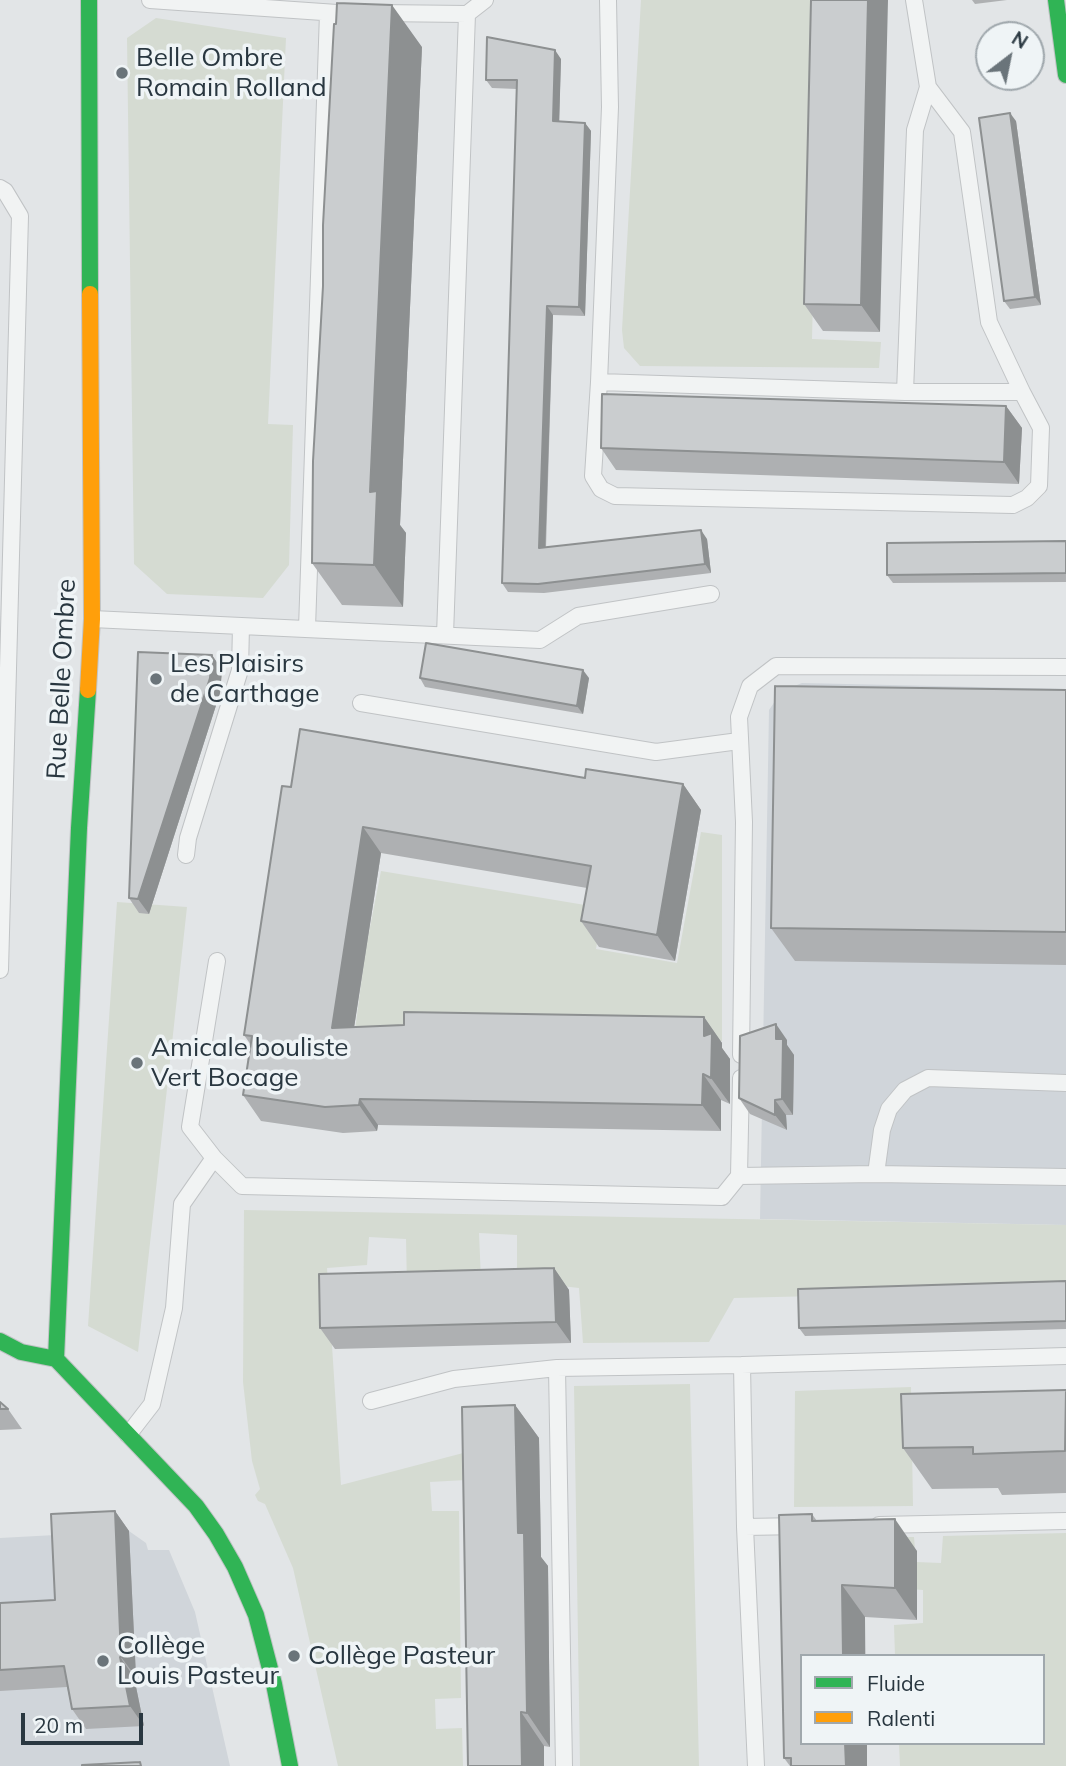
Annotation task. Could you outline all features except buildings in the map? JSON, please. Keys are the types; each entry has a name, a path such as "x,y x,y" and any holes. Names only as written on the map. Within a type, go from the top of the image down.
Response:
{"street":[{"name":"Rue Belle Ombre","path":"55,1359 92,619 89,0"},
{"path":"1056,0 1066,75"},
{"path":"0,1341 21,1352 55,1359 196,1506 216,1534 235,1567 256,1615 274,1684 290,1766"}],"lane":[{"path":"150,0 328,13 467,14 485,0"},
{"path":"608,0 610,107 593,476 601,489 615,496 1013,505 1027,498 1039,486 1041,428 989,322 962,132 928,87"},
{"path":"905,392 915,130 928,87 914,0"},
{"path":"307,628 328,13"},
{"path":"445,635 467,14"},
{"path":"0,188 5,191 20,216 0,970"},
{"path":"599,382 905,392 1023,392"},
{"path":"92,619 540,640 578,616 711,594"},
{"path":"186,855 188,838 240,670 241,626"},
{"path":"217,961 190,1126 214,1157 242,1186 722,1197 739,1176 744,822 739,717 750,686 776,666 1066,667"},
{"path":"361,703 656,752 739,741"},
{"path":"876,1174 882,1130 889,1109 905,1090 928,1079 1066,1083"},
{"path":"128,1435 152,1404 174,1308 182,1204 214,1157"},
{"path":"739,1176 876,1174 1066,1177"},
{"path":"371,1401 453,1379 557,1368 1066,1356"},
{"path":"742,1365 756,1766"},
{"path":"557,1368 564,1766"},
{"path":"868,1525 1066,1521"},
{"path":"746,1527 813,1526"}],"shaded area":[{"path":"641,0 820,0 812,339 881,342 879,368 640,366 624,348 622,330"},
{"path":"156,18 286,38 268,424 293,425 289,565 263,598 167,594 134,564 127,38"},
{"path":"802,683 1066,689 1066,1225 760,1219 769,710 782,691"},
{"path":"701,832 722,835 722,1041 423,1037 352,1054 365,953 381,871 603,908 596,949 677,963"},
{"name":"Amicale bouliste Vert Bocage","path":"117,902 187,907 138,1352 88,1326"},
{"path":"244,1210 1066,1225 1066,1290 734,1298 709,1342 583,1343 579,1288 517,1281 517,1235 479,1233 481,1280 407,1286 406,1239 369,1237 367,1265 327,1268 341,1485 467,1452 466,1480 430,1482 432,1511 459,1511 461,1698 435,1699 436,1729 462,1728 463,1766 338,1766 293,1568 265,1504 258,1501 255,1495 260,1489 252,1461 243,1382"},
{"path":"690,1384 699,1766 580,1766 574,1386"},
{"path":"911,1387 913,1506 794,1507 795,1391"},
{"name":"Collège Louis Pasteur","path":"129,1531 146,1543 148,1550 169,1550 195,1612 230,1766 0,1766 0,1538"},
{"path":"1066,1533 1066,1766 900,1766 899,1745 1045,1745 1045,1654 895,1654 894,1625 923,1623 923,1590 898,1588 898,1537 914,1537 916,1562 941,1563 943,1536"}],"traffic: fast":[{"path":"89,0 90,294"},
{"path":"1056,0 1066,75"},
{"path":"56,1359 79,828 88,690"},
{"path":"0,1341 21,1352 56,1359 196,1506 216,1534 235,1567 256,1615 274,1684 290,1766"}],"traffic: slow":[{"path":"88,690 92,619 90,294"}],"place":[{"name":"Belle Ombre Romain Rolland","path":"122,73"},
{"name":"Les Plaisirs de Carthage","path":"156,679"},
{"name":"Amicale bouliste Vert Bocage","path":"137,1063"},
{"name":"Collège Pasteur","path":"294,1656"},
{"name":"Collège Louis Pasteur","path":"103,1661"}]}
